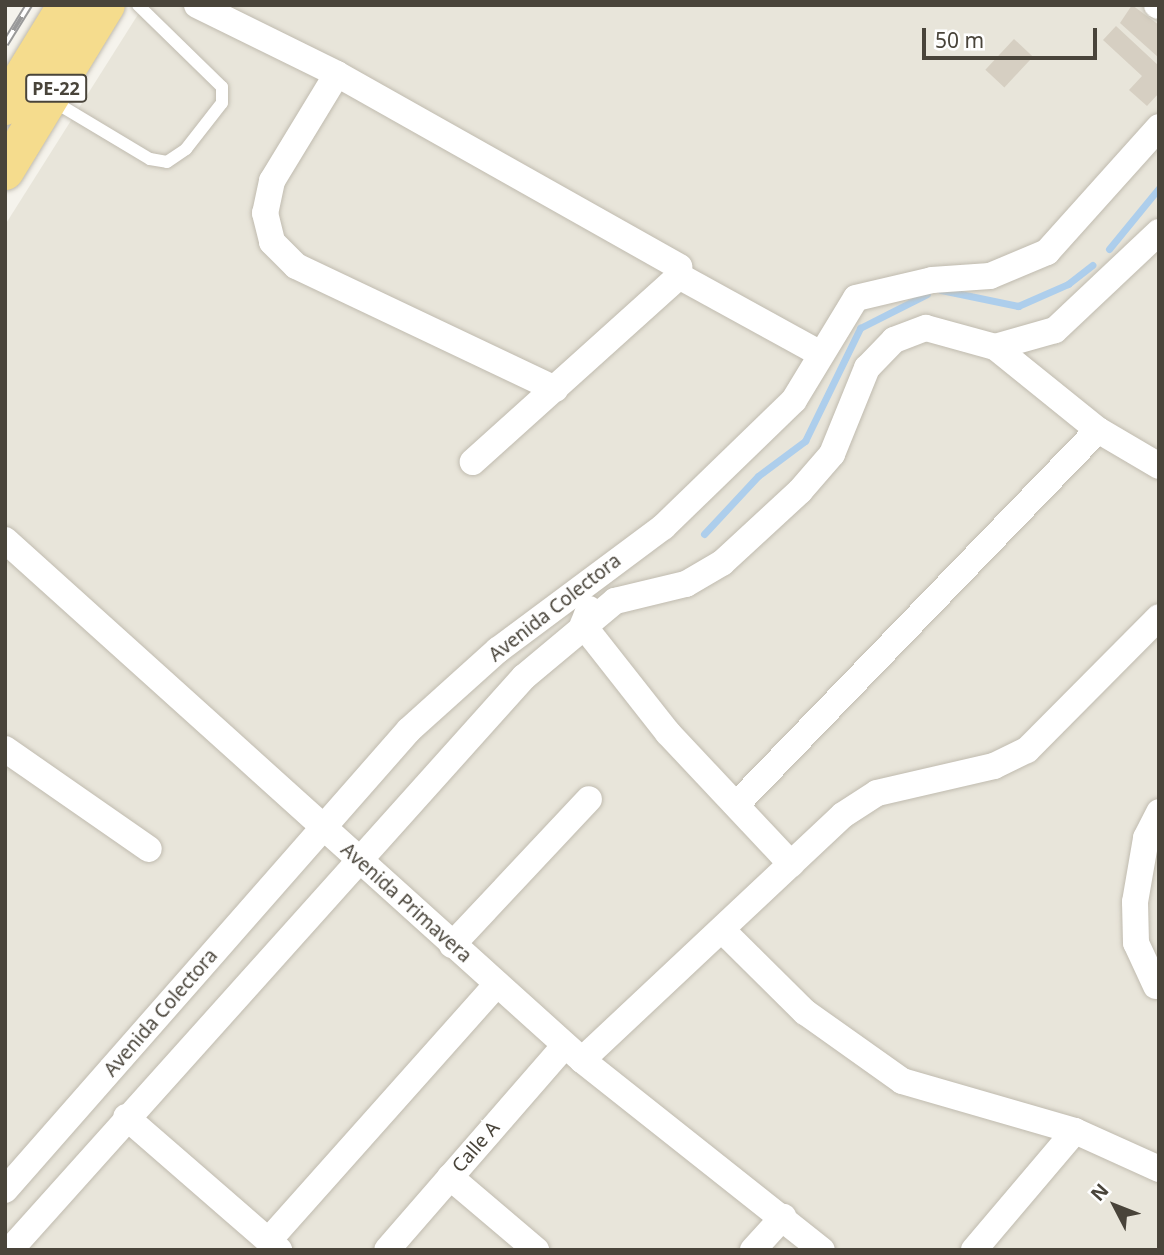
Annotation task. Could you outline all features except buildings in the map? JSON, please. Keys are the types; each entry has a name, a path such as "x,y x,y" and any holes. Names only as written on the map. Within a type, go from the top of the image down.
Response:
{"highway":[{"name":"PE-22","path":"5,106 66,5"},
{"name":"PE-22","path":"5,171 106,5"}],"street":[{"path":"197,5 337,74 675,263 679,276 819,353"},
{"path":"337,74 272,181 265,213 272,242 296,266 555,389"},
{"name":"Avenida Colectora","path":"5,1190 409,730 498,650 663,527 794,400 819,353 856,298 932,280 990,276 1046,252 1159,127"},
{"path":"995,347 1055,330 1159,232"},
{"path":"472,462 679,276"},
{"name":"Avenida Colectora","path":"10,1248 355,858 523,677 615,601 686,584 722,563 832,454 867,368 894,340 926,328 995,347"},
{"path":"995,347 1098,430 1159,466"},
{"path":"736,805 1098,430"},
{"name":"Avenida Primavera","path":"5,540 574,1053 822,1250"},
{"path":"608,566 583,625 668,733 791,864"},
{"name":"Calle A","path":"387,1250 450,1177 574,1053 722,930 843,814 877,793 994,766 1027,750 1159,617"},
{"path":"5,749 149,849"},
{"path":"452,944 589,799"},
{"path":"1157,986 1136,943 1135,902 1146,838 1159,812"},
{"path":"722,930 805,1012 902,1081 1075,1131 1159,1169"},
{"path":"126,1117 274,1245 497,984"},
{"path":"974,1250 1075,1131"},
{"path":"450,1177 536,1250"},
{"path":"753,1250 783,1217"}],"lane":[{"path":"49,99 150,159 167,162 186,149 222,103 222,87 138,5"}],"shaded area":[{"path":"144,5 1159,5 1159,1250 5,1250 5,225"}],"waterway":[{"path":"1109,249 1159,188"},
{"path":"941,290 1018,306 1068,284 1092,265"},
{"path":"704,534 758,476 805,441 860,328 927,294"}],"railway":[{"path":"5,44 29,5"}]}
